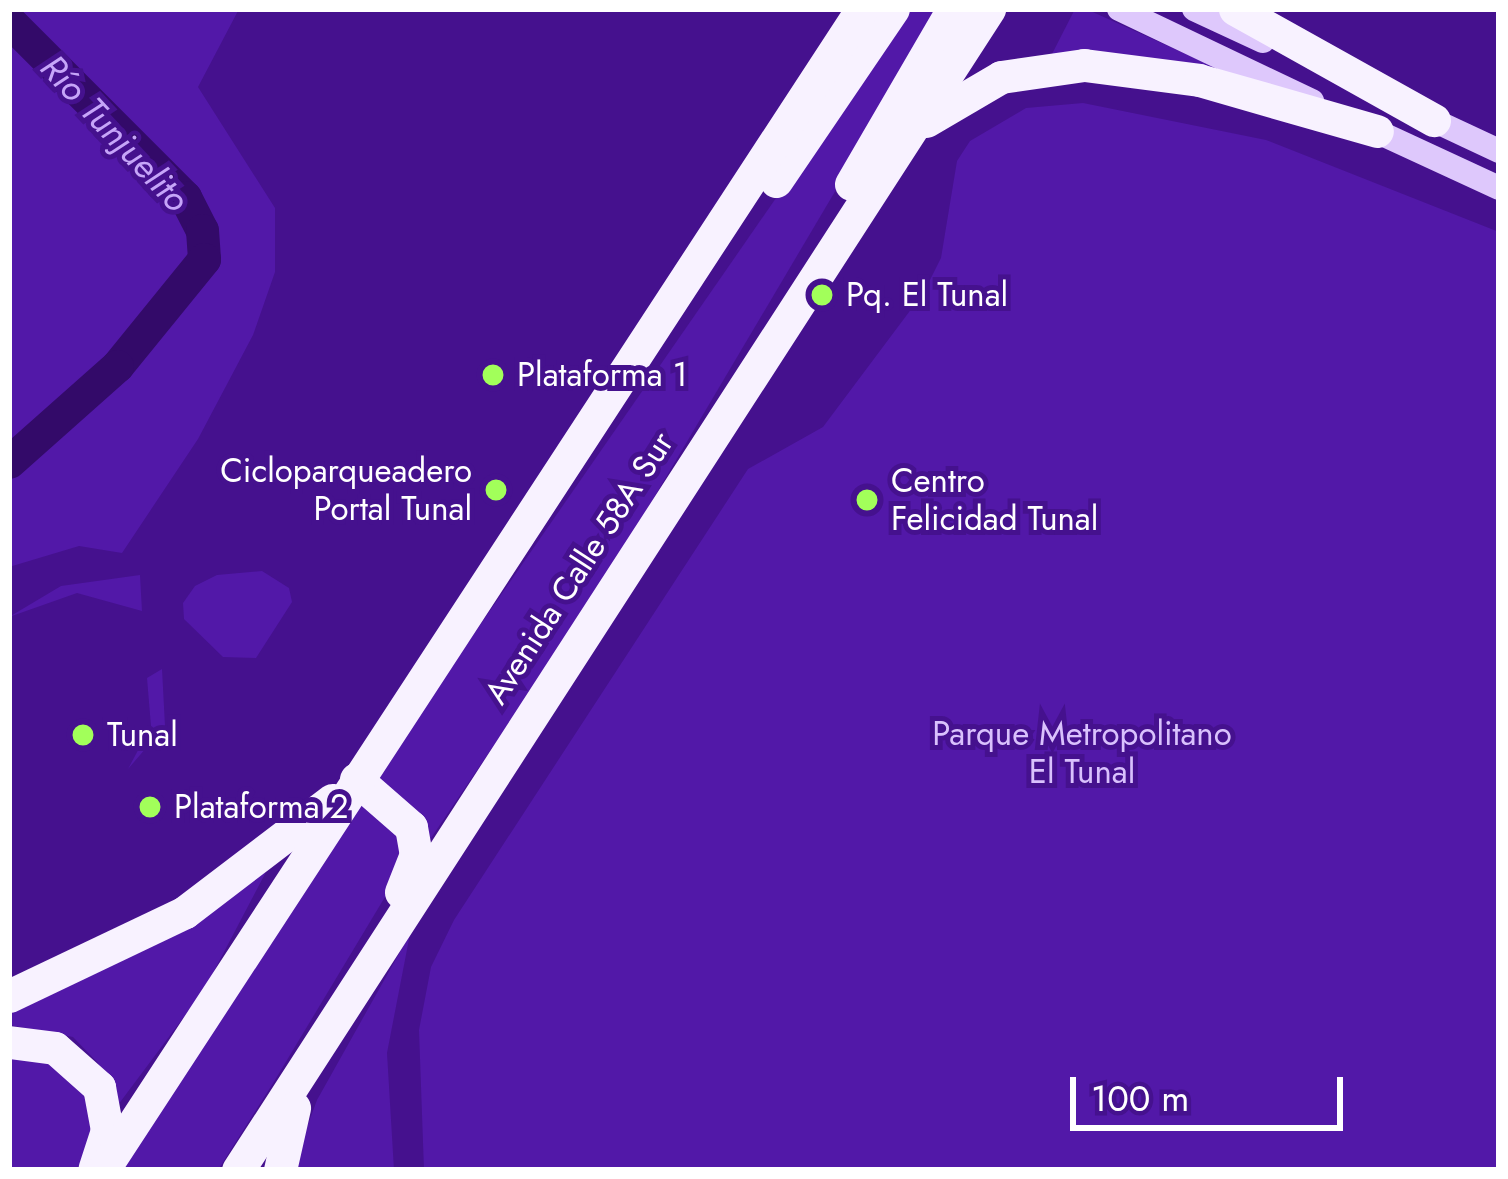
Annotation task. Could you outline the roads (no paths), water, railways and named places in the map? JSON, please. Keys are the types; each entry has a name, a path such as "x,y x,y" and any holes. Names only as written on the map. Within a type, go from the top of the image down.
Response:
{"highway":[{"name":"Avenida Calle 58A Sur","path":"99,1170 640,359 862,9"},
{"name":"Avenida Calle 58A Sur","path":"640,359 766,196 893,9"},
{"path":"786,315 876,135 953,9"},
{"name":"Avenida Calle 58A Sur","path":"238,1170 786,315 989,9"},
{"path":"1235,9 1434,121"},
{"path":"898,147 980,85 1058,66 1199,80 1377,131"},
{"path":"9,996 185,912 356,779 401,814 416,841 372,963"},
{"path":"9,1042 56,1048 99,1087 107,1130 99,1170"},
{"path":"280,1170 283,1138 316,1049"}],"main road":[{"path":"1119,9 1499,188"},
{"path":"1194,9 1499,151"}],"waterway":[{"name":"Río Tunjuelito","path":"9,21 185,197 202,230 204,259 117,366 9,462"}],"place":[{"name":"Pq. El Tunal","path":"822,295"},
{"name":"Plataforma 1","path":"493,375"},
{"name":"Cicloparqueadero Portal Tunal","path":"496,490"},
{"name":"Centro Felicidad Tunal","path":"867,500"},
{"name":"Tunal","path":"83,735"},
{"name":"Plataforma 2","path":"150,807"}],"park label":[{"name":"Parque Metropolitano El Tunal","path":"1082,753"}]}
